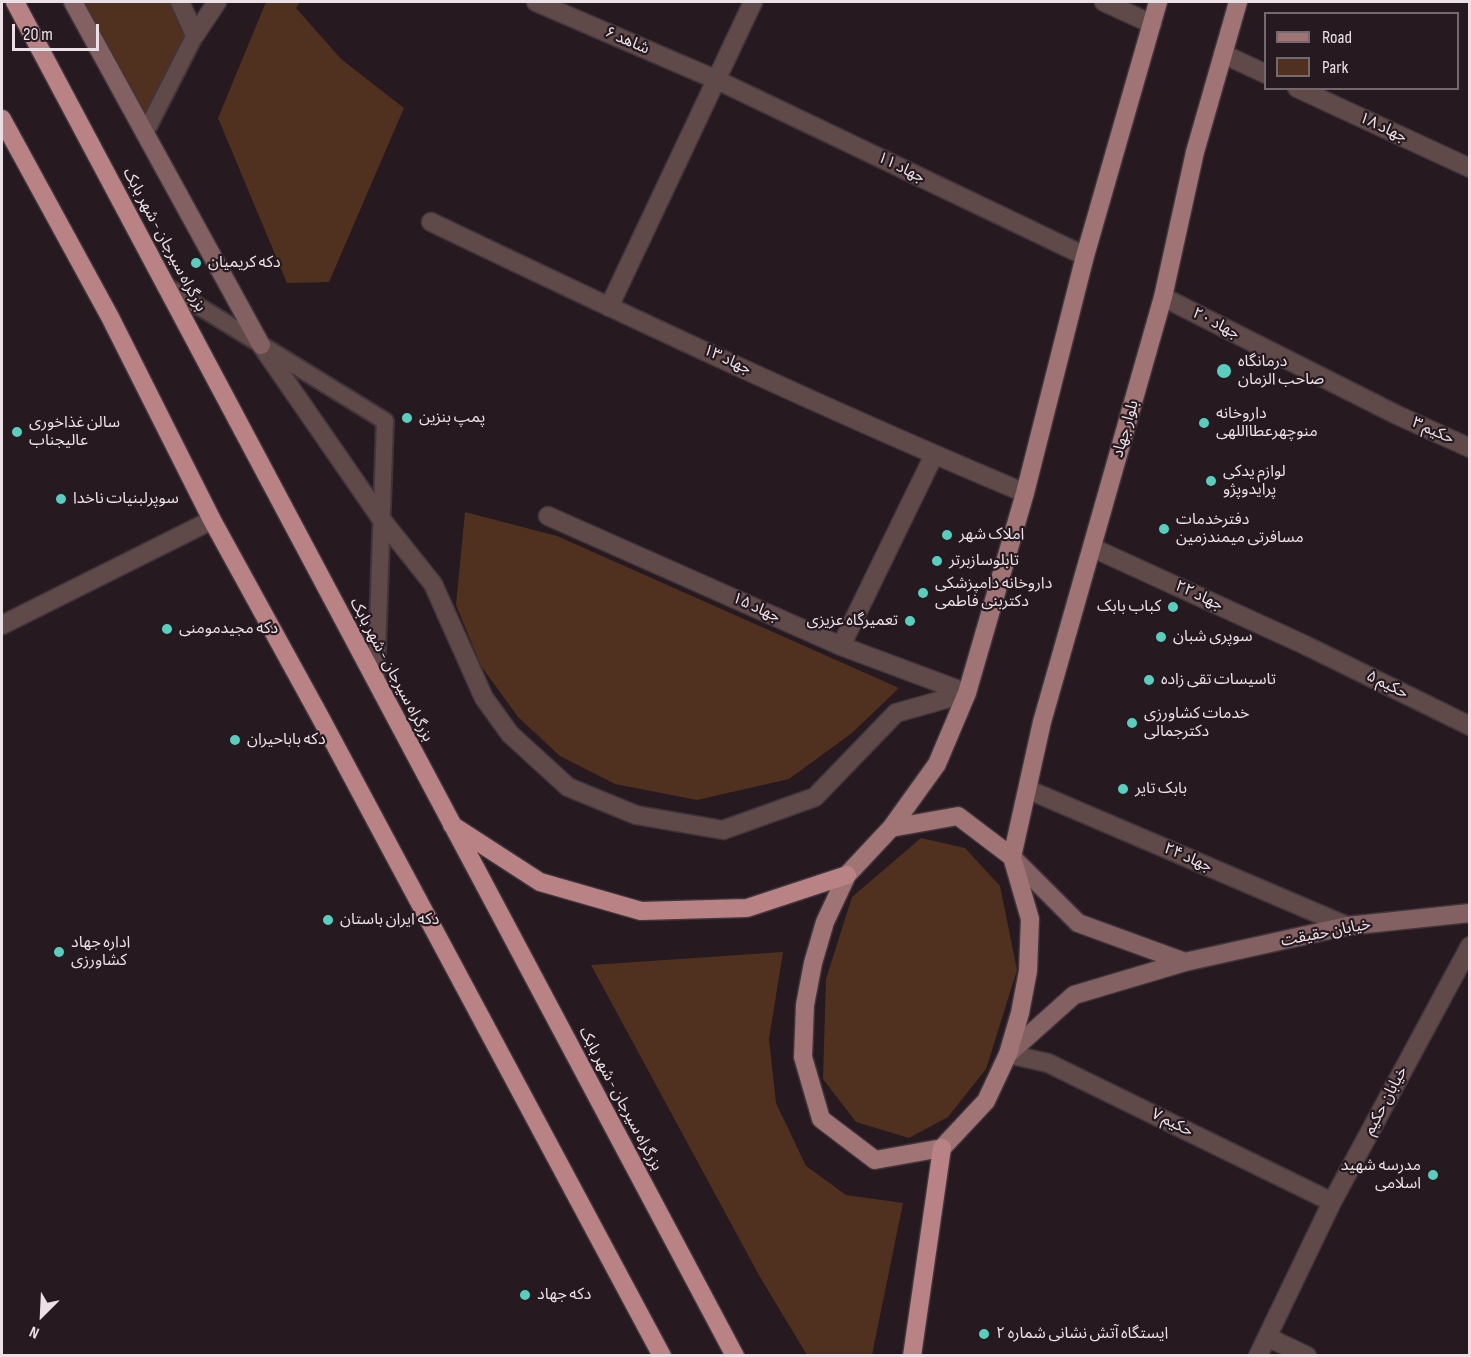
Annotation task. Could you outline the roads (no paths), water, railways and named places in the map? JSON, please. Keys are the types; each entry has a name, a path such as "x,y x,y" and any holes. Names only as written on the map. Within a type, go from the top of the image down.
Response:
{"highway":[{"name":"بزرگراه سیرجان - شهر بابک","path":"15,2 735,1356"},
{"path":"2,119 110,317 212,520 318,713 662,1356"},
{"path":"451,824 540,882 641,911 747,908 847,875"},
{"path":"912,1356 942,1148"}],"main road":[{"path":"891,828 958,816 1012,857 1030,919 1028,971 1020,1013 1008,1054 986,1101 942,1148 875,1160 821,1119 803,1057 805,1005 813,963 825,922 847,875 891,828 937,764 967,693 1025,493 1085,256 1158,2"},
{"name":"بلوار جهاد","path":"1012,857 1029,790 1042,722 1163,297 1195,152 1238,2"}],"street":[{"path":"73,2 261,345 382,520 433,584 484,698 510,734 567,788 636,814 723,830 815,797 896,713 967,693"},
{"path":"180,2 195,35"},
{"path":"195,35 216,2"},
{"name":"شاهد ۶","path":"536,2 717,80"},
{"path":"609,307 753,2"},
{"path":"1104,2 1152,24"},
{"path":"1223,54 1264,73"},
{"name":"جهاد ۱۱","path":"717,80 1085,256"},
{"name":"جهاد ۱۸","path":"1301,90 1470,168"},
{"name":"جهاد ۱۳","path":"431,222 609,307 934,455 1025,493"},
{"name":"جهاد ۲۰","path":"1163,297 1397,415"},
{"name":"حکیم ۳","path":"1397,415 1470,448"},
{"path":"841,646 934,455"},
{"name":"جهاد ۱۵","path":"548,516 841,646 967,693"},
{"path":"2,625 212,520"},
{"name":"جهاد ۲۲","path":"1093,548 1305,645"},
{"name":"حکیم ۵","path":"1305,645 1470,726"},
{"name":"جهاد ۲۴","path":"1029,790 1347,926"},
{"path":"1012,857 1078,923 1185,962"},
{"name":"خیابان حقیقت","path":"1008,1054 1074,995 1185,962 1347,926 1470,913"},
{"name":"خیابان حکیم","path":"1258,1356 1332,1202 1470,946"},
{"name":"حکیم ۷","path":"1008,1054 1048,1063 1332,1202"},
{"path":"1268,1336 1307,1356"}],"lane":[{"path":"144,133 195,35"},
{"path":"166,286 385,421 376,682"}],"place":[{"name":"دکه کریمیان","path":"196,263"},
{"name":"درمانگاه صاحب الزمان","path":"1224,371"},
{"name":"پمپ بنزین","path":"407,418"},
{"name":"داروخانه منوچهرعطااللهی","path":"1204,423"},
{"name":"سالن غذاخوری عالیجناب","path":"17,432"},
{"name":"لوازم یدکی پرایدوپژو","path":"1211,481"},
{"name":"سوپرلبنیات ناخدا","path":"61,499"},
{"name":"دفترخدمات مسافرتی میمندزمین","path":"1164,529"},
{"name":"املاک شهر","path":"947,535"},
{"name":"تابلوسازبرتر","path":"937,561"},
{"name":"داروخانه دامپزشکی دکتربنی فاطمی","path":"923,593"},
{"name":"کباب بابک","path":"1173,607"},
{"name":"تعمیرگاه عزیزی","path":"910,621"},
{"name":"دکه مجیدمومنی","path":"167,629"},
{"name":"سوپری شبان","path":"1161,637"},
{"name":"تاسیسات تقی زاده","path":"1149,680"},
{"name":"خدمات کشاورزی دکترجمالی","path":"1132,723"},
{"name":"دکه باباحیران","path":"235,740"},
{"name":"بابک تایر","path":"1123,789"},
{"name":"دکه ایران باستان","path":"328,920"},
{"name":"اداره جهاد کشاورزی","path":"59,952"},
{"name":"مدرسه شهید اسلامی","path":"1433,1175"},
{"name":"دکه جهاد","path":"525,1295"},
{"name":"ایستگاه آتش نشانی شماره ۲","path":"984,1334"}]}
